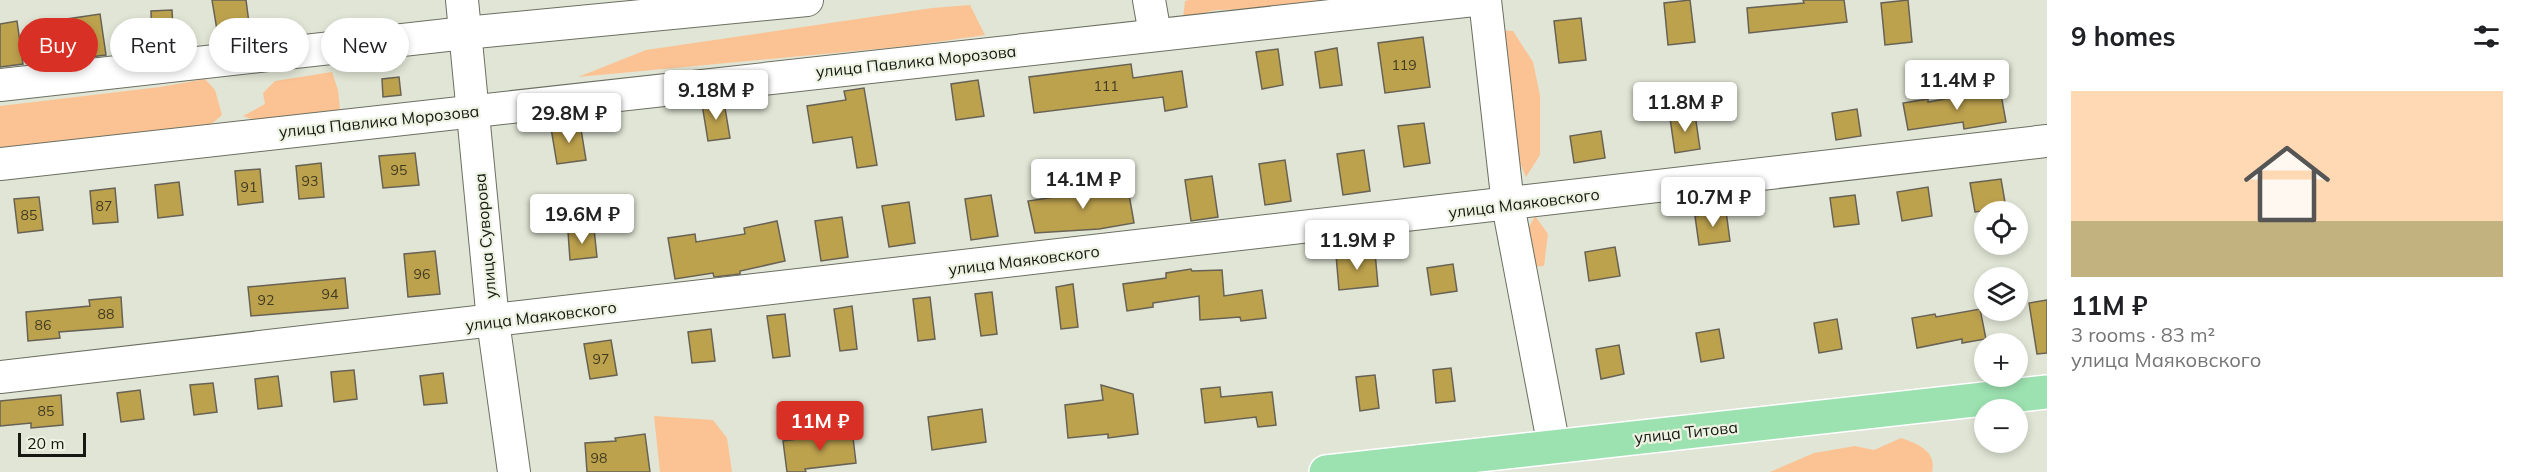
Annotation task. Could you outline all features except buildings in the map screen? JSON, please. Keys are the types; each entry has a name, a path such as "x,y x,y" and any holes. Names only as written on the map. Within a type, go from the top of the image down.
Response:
{"main road":[{"name":"улица Титова","path":"1326,472 2047,392"}],"street":[{"name":"улица Суворова","path":"462,0 493,321 514,472"},
{"path":"0,85 465,33 807,0"},
{"path":"1149,0 1155,34"},
{"name":"улица Павлика Морозова","path":"0,164 1474,0"},
{"path":"1485,0 1508,205 1554,447"},
{"name":"улица Маяковского","path":"0,377 1508,205 2047,141"}],"shaded area":[{"path":"1397,0 1358,7 1216,10 1183,18 1185,1"},
{"path":"970,5 985,35 909,46 578,77 646,50 932,8"},
{"path":"1499,30 1513,31 1533,62 1540,95 1540,155 1526,177 1512,144"},
{"path":"332,72 338,90 340,109 304,118 279,121 243,116 265,104 263,93 275,81"},
{"path":"205,79 215,90 222,115 208,127 0,158 0,106 160,87"},
{"path":"1535,216 1548,234 1544,266 1531,267 1524,236"},
{"path":"654,416 713,420 727,438 732,472 660,472"},
{"path":"1901,438 1925,449 1932,459 1932,472 1770,472 1814,453 1855,446 1874,450"}]}
